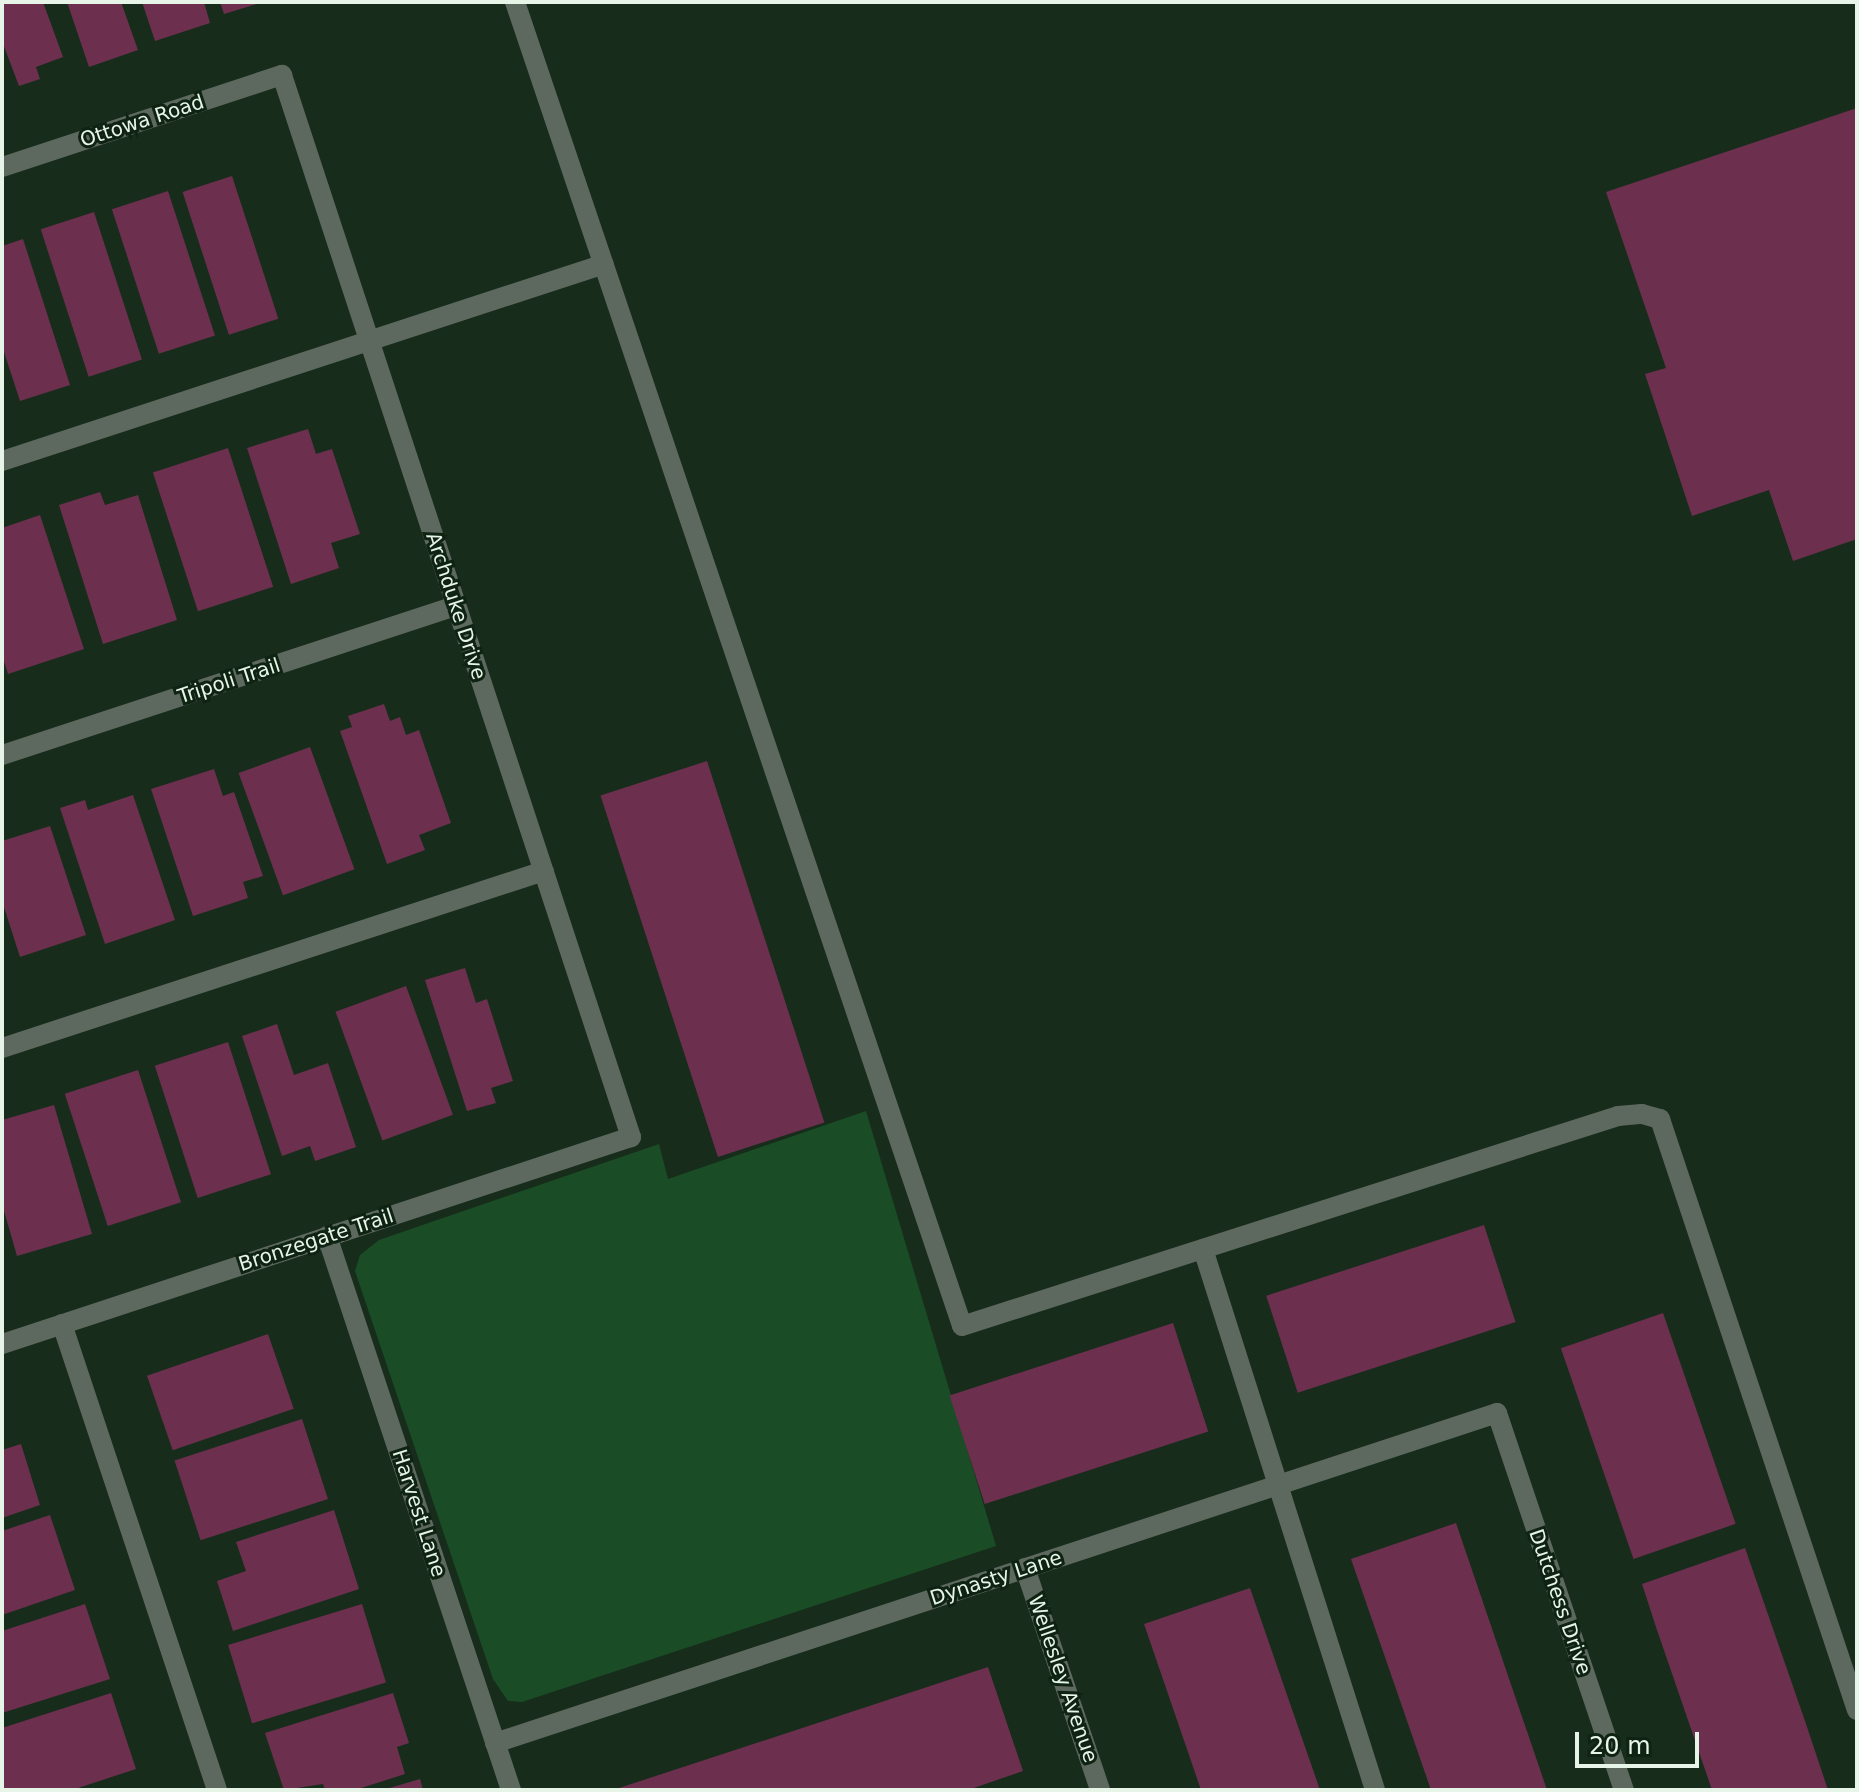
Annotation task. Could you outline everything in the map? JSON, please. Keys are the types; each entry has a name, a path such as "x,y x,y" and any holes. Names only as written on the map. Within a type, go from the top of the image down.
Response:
{"street":[{"path":"515,2 962,1326 1618,1116 1642,1114 1660,1119 1857,1710"},
{"name":"Ottowa Road","path":"2,167 282,75"},
{"name":"Archduke Drive","path":"282,75 631,1137"},
{"path":"2,461 604,264"},
{"name":"Tripoli Trail","path":"2,755 456,606"},
{"path":"2,1048 544,871"},
{"name":"Bronzegate Trail","path":"2,1344 631,1137"},
{"name":"Harvest Lane","path":"327,1236 511,1790"},
{"path":"1203,1249 1375,1790"},
{"path":"62,1324 217,1790"},
{"name":"Dynasty Lane","path":"495,1743 1497,1413"},
{"name":"Dutchess Drive","path":"1497,1413 1624,1790"},
{"name":"Wellesley Avenue","path":"1025,1568 1100,1790"}],"green space":[{"path":"866,1111 996,1546 522,1702 508,1701 493,1679 355,1271 360,1255 379,1240 659,1144 668,1179"}],"building":[{"path":"2,2 43,2 63,57 36,67 40,79 19,86 2,41"},
{"path":"67,2 121,2 138,50 89,67"},
{"path":"142,2 204,2 210,23 155,41"},
{"path":"220,2 260,2 260,3 224,14"},
{"path":"1857,108 1857,539 1793,561 1769,490 1692,516 1645,374 1666,368 1606,192"},
{"path":"232,176 278,319 229,335 183,192"},
{"path":"168,191 215,336 159,354 112,209"},
{"path":"94,212 142,359 89,377 41,229"},
{"path":"23,239 70,385 20,401 2,346 2,246"},
{"path":"308,429 316,454 332,449 360,534 331,543 339,568 291,584 247,448"},
{"path":"228,448 273,587 198,611 153,472"},
{"path":"100,492 105,505 138,495 177,620 103,644 59,505"},
{"path":"40,515 84,649 8,674 2,655 2,528"},
{"path":"384,704 390,721 400,717 406,735 419,730 451,823 419,835 425,850 387,864 340,731 352,727 348,716"},
{"path":"310,747 354,869 283,895 239,773"},
{"path":"707,761 824,1122 718,1157 600,796"},
{"path":"214,769 223,796 234,792 263,876 243,882 248,898 193,916 151,789"},
{"path":"133,795 175,920 105,944 60,808 85,800 88,810"},
{"path":"50,826 86,935 20,957 2,901 2,841"},
{"path":"465,968 476,1003 487,999 513,1081 491,1088 496,1103 467,1111 425,980"},
{"path":"406,986 453,1115 382,1140 336,1012"},
{"path":"277,1024 294,1075 328,1063 356,1147 315,1161 310,1146 282,1156 242,1036"},
{"path":"228,1042 271,1174 198,1198 155,1066"},
{"path":"138,1070 181,1202 108,1226 65,1094"},
{"path":"54,1105 92,1234 17,1256 2,1204 2,1120"},
{"path":"1484,1225 1516,1322 1298,1393 1266,1296"},
{"path":"1663,1313 1736,1524 1633,1559 1561,1348"},
{"path":"1173,1323 1208,1431 985,1504 950,1396"},
{"path":"268,1334 294,1409 173,1450 147,1376"},
{"path":"302,1419 328,1499 201,1540 175,1460"},
{"path":"21,1444 40,1505 2,1518 2,1450"},
{"path":"334,1510 359,1589 233,1631 217,1581 246,1571 236,1542"},
{"path":"50,1515 75,1590 2,1615 2,1531"},
{"path":"1456,1523 1547,1790 1431,1790 1351,1559"},
{"path":"1745,1548 1828,1790 1712,1790 1656,1627 1642,1584"},
{"path":"1250,1588 1320,1790 1201,1790 1144,1624"},
{"path":"85,1604 110,1679 2,1713 2,1631"},
{"path":"362,1604 386,1682 252,1723 228,1645"},
{"path":"988,1667 1023,1771 968,1790 613,1790"},
{"path":"111,1693 136,1769 72,1790 2,1790 2,1728"},
{"path":"393,1693 409,1743 397,1747 405,1774 355,1790 325,1790 323,1784 284,1790 265,1733"},
{"path":"420,1779 423,1790 386,1790 386,1789"}]}
